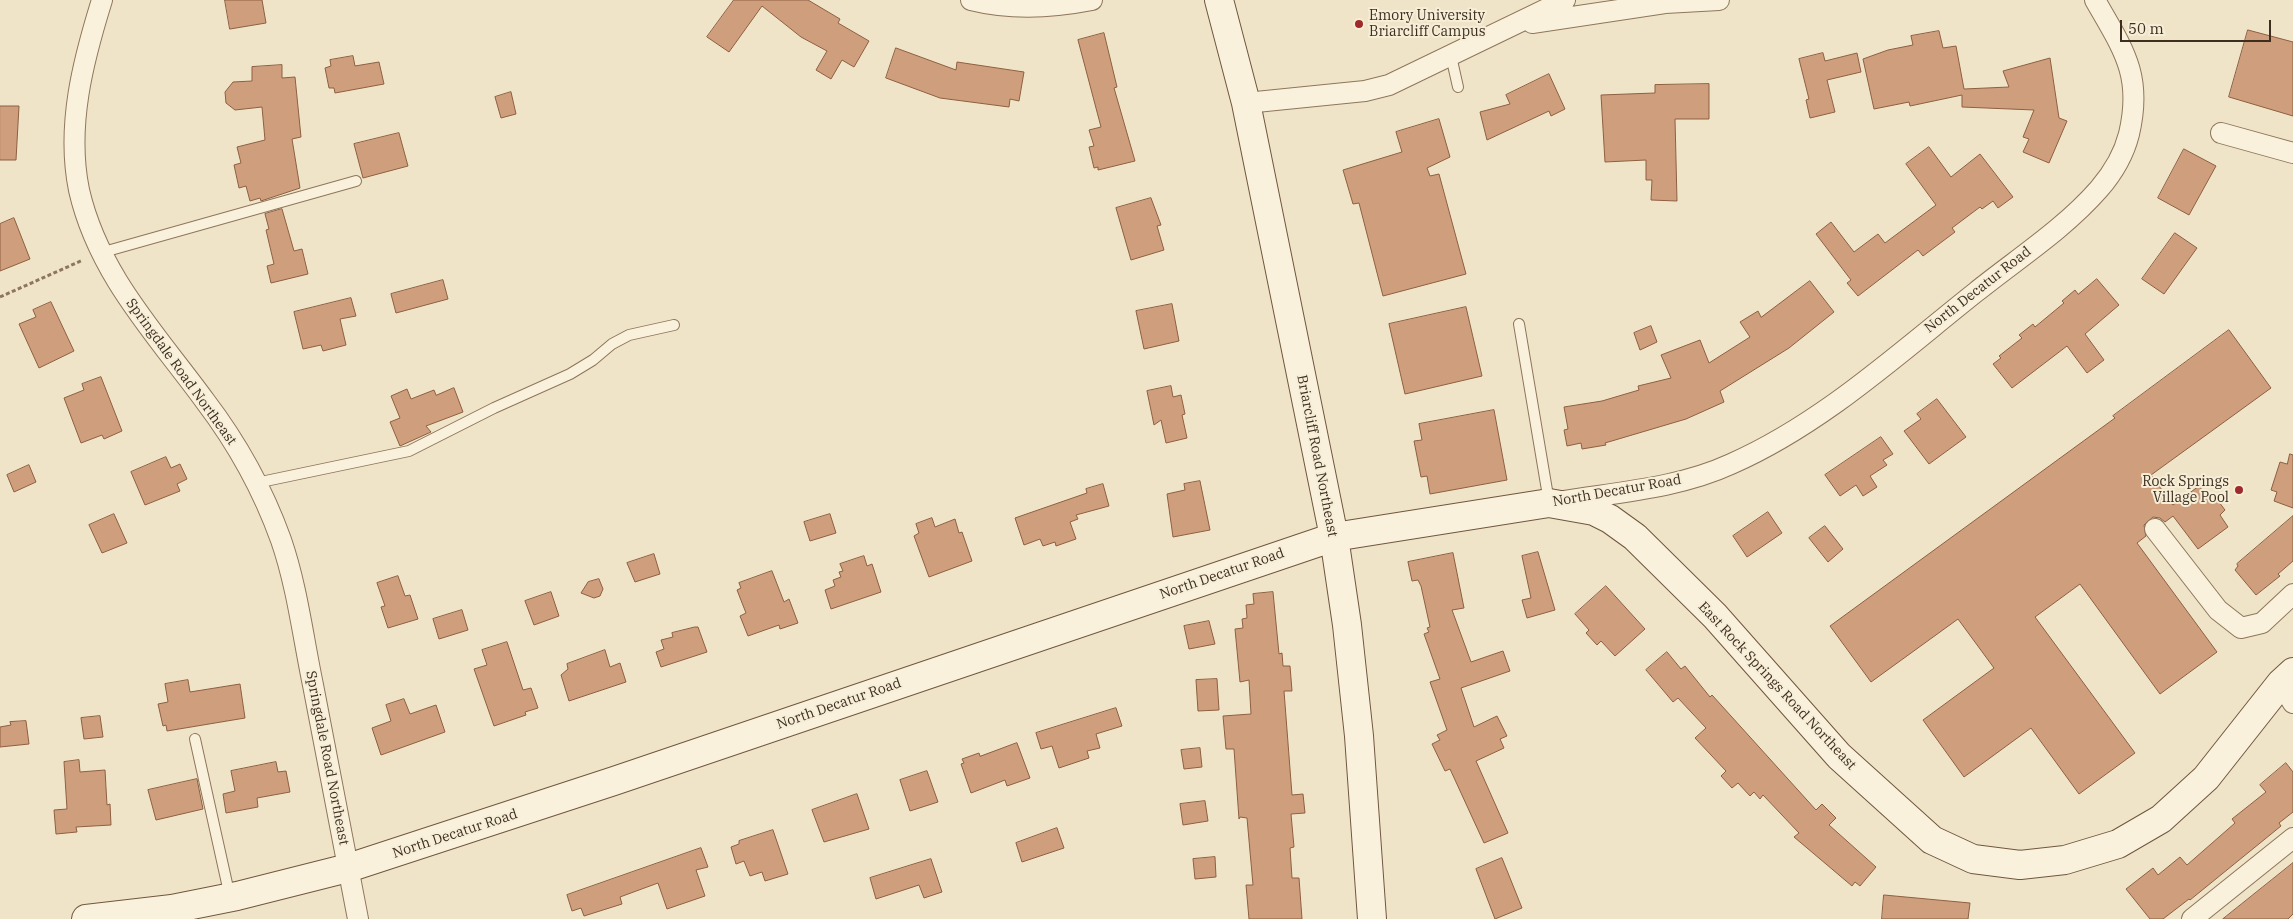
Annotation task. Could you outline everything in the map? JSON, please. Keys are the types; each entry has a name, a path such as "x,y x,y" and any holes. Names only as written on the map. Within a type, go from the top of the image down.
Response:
{"main road":[{"name":"Briarcliff Road Northeast","path":"1219,0 1246,103 1334,537 1347,625 1359,736 1372,919"},
{"name":"North Decatur Road","path":"86,919 172,909 230,898 348,868 606,784 1334,537 1549,503"},
{"name":"East Rock Springs Road Northeast","path":"1549,503 1594,511 1610,519 1635,537 1715,616 1839,756 1932,840 1973,859 2020,865 2065,860 2118,844 2161,819 2206,778 2289,686"}],"street":[{"name":"Springdale Road Northeast","path":"102,0 80,74 76,118 79,188 100,253 136,312 212,410 234,443 256,483 281,541 290,571 358,919"},
{"path":"971,0 995,6 1029,8 1092,0"},
{"path":"1246,103 1365,91 1389,85 1565,0"},
{"path":"1512,27 1664,2 1719,0"},
{"name":"North Decatur Road","path":"1549,503 1698,477 1756,453 1786,436 1852,390 2073,215 2112,173 2128,136 2134,106 2134,90 2128,60 2095,0"},
{"path":"2221,133 2293,153"},
{"path":"2155,529 2218,610 2241,628 2262,623 2293,594"},
{"path":"2192,919 2293,838"}],"lane":[{"path":"1451,56 1458,87"},
{"path":"100,253 356,181"},
{"path":"1519,324 1549,503"},
{"path":"256,483 409,451 494,408 570,374 593,360 612,344 629,335 674,325"},
{"path":"194,739 201,759 230,898"}],"path":[{"path":"0,297 100,253"}],"building":[{"path":"225,0 262,0 266,23 230,29"},
{"path":"734,0 808,0 840,19 838,23 869,41 854,67 842,60 831,79 816,70 827,51 801,37 762,6 729,52 707,37"},
{"path":"2248,30 2293,42 2293,116 2229,97"},
{"path":"1939,31 1943,48 1956,46 1964,89 2009,87 2003,71 2050,58 2059,118 2067,121 2049,163 2023,152 2029,139 2023,137 2034,110 1962,107 1962,95 1910,106 1909,102 1874,109 1863,59 1888,50 1913,45 1911,36"},
{"path":"1104,33 1117,87 1114,88 1135,161 1098,170 1098,167 1094,168 1089,147 1094,146 1089,130 1101,127 1078,40"},
{"path":"896,48 956,70 957,62 1024,72 1019,101 1010,99 1009,107 940,98 886,78"},
{"path":"1823,53 1825,61 1857,53 1861,72 1827,80 1835,112 1810,118 1806,100 1809,99 1799,59"},
{"path":"353,56 355,66 379,62 384,84 335,93 334,88 329,88 325,68 331,66 330,60"},
{"path":"282,65 282,78 295,77 301,137 292,139 300,188 261,201 260,198 250,201 246,186 239,188 234,165 241,163 237,147 265,140 262,107 235,110 226,103 225,92 233,82 252,81 252,67"},
{"path":"1549,74 1565,109 1551,116 1549,111 1487,140 1480,112 1510,104 1506,95"},
{"path":"1709,84 1709,119 1675,119 1677,201 1651,200 1652,180 1646,180 1646,160 1605,162 1601,95 1655,93 1655,85"},
{"path":"511,92 516,114 501,118 495,97"},
{"path":"0,106 19,106 16,160 0,160"},
{"path":"1439,119 1450,157 1427,168 1430,176 1439,174 1466,274 1383,296 1359,203 1353,204 1343,170 1402,152 1396,132"},
{"path":"399,133 408,166 363,178 354,144"},
{"path":"1929,147 1951,177 1980,154 2013,197 1998,208 1993,201 1982,209 1980,207 1952,228 1955,232 1923,256 1918,250 1858,296 1847,283 1851,280 1816,234 1831,222 1854,252 1878,234 1885,243 1936,205 1906,164"},
{"path":"2184,149 2216,166 2189,215 2158,198"},
{"path":"1151,198 1161,225 1157,226 1164,250 1131,260 1116,208"},
{"path":"282,209 294,251 302,249 308,274 271,283 267,266 274,264 266,230 269,229 265,214"},
{"path":"14,218 30,259 0,271 0,224"},
{"path":"2175,233 2197,248 2164,294 2142,279"},
{"path":"2097,279 2119,305 2085,334 2104,360 2087,373 2067,346 2012,388 1993,364 2001,358 1999,356 2022,338 2019,335 2033,324 2035,327 2064,303 2062,301 2075,290 2078,294"},
{"path":"443,280 448,299 396,313 391,294"},
{"path":"1810,281 1834,312 1789,348 1720,391 1724,402 1686,419 1605,443 1606,445 1582,449 1581,443 1567,446 1564,430 1568,429 1564,407 1602,401 1639,390 1638,386 1671,378 1661,355 1700,340 1709,363 1750,337 1740,322 1758,311 1761,317"},
{"path":"351,298 356,316 340,319 346,345 323,351 321,345 303,349 294,312"},
{"path":"51,302 74,351 39,368 19,324 36,317 33,310"},
{"path":"1172,304 1179,341 1144,349 1136,311"},
{"path":"1466,307 1482,376 1405,394 1389,324"},
{"path":"1651,326 1657,342 1640,350 1634,333"},
{"path":"2229,330 2271,388 2151,475 2173,505 2199,486 2208,498 2213,494 2225,510 2220,515 2228,527 2198,549 2173,516 2165,522 2160,518 2153,517 2144,525 2146,536 2137,543 2217,652 2160,694 2080,584 2035,617 2135,753 2079,794 2031,728 1964,777 1923,720 1994,668 1958,619 1871,682 1830,626 2115,418 2113,416"},
{"path":"101,377 122,431 104,439 102,435 81,443 64,398 84,390 82,384"},
{"path":"1171,386 1173,397 1181,395 1185,414 1182,415 1187,438 1166,443 1161,420 1154,425 1147,391"},
{"path":"454,388 463,412 426,426 431,432 400,446 390,422 400,418 391,396 407,389 411,399 434,390 436,395"},
{"path":"1937,399 1966,437 1929,464 1904,431 1921,419 1917,414"},
{"path":"1494,410 1507,480 1430,494 1427,476 1421,477 1414,441 1422,440 1419,424"},
{"path":"1881,437 1893,454 1883,460 1887,465 1870,476 1877,487 1863,496 1856,485 1840,496 1825,475"},
{"path":"2290,454 2293,455 2293,508 2274,501 2277,492 2271,490 2280,462 2287,464"},
{"path":"166,457 171,468 180,464 187,479 177,484 180,491 145,505 131,472"},
{"path":"29,465 36,482 14,492 7,475"},
{"path":"1200,481 1210,530 1173,537 1167,494 1185,490 1184,484"},
{"path":"1103,484 1109,506 1076,515 1078,519 1070,522 1076,539 1056,546 1055,542 1043,546 1040,539 1024,545 1015,518 1087,493 1086,489"},
{"path":"1768,512 1782,533 1747,557 1733,536"},
{"path":"114,514 127,543 102,553 89,525"},
{"path":"830,514 836,533 810,541 804,522"},
{"path":"2293,516 2293,561 2278,574 2280,576 2256,595 2235,570 2238,566 2237,564"},
{"path":"932,518 935,527 955,519 959,533 962,532 972,561 929,577 914,536 919,533 916,524"},
{"path":"1825,526 1843,549 1828,562 1809,538"},
{"path":"1538,552 1555,610 1527,618 1522,600 1531,598 1522,556"},
{"path":"1453,553 1464,608 1452,610 1471,662 1503,651 1510,671 1461,688 1474,727 1497,716 1507,736 1500,739 1504,748 1476,761 1508,833 1484,843 1450,769 1445,771 1432,744 1440,740 1437,735 1447,730 1430,682 1440,679 1424,634 1429,632 1427,628 1430,627 1421,586 1418,580 1412,581 1408,562"},
{"path":"654,554 660,574 635,582 627,563"},
{"path":"864,556 867,566 872,564 881,592 831,609 825,590 835,586 833,580 841,577 839,572 843,571 840,564"},
{"path":"772,571 784,602 789,599 798,623 780,629 779,625 748,636 740,616 746,613 737,590 741,588 739,583"},
{"path":"398,576 405,596 410,595 418,619 388,628 381,607 385,606 377,583"},
{"path":"599,579 603,589 600,596 594,598 581,593 588,582"},
{"path":"1606,586 1645,629 1615,656 1601,641 1597,645 1586,633 1589,630 1575,614"},
{"path":"551,592 559,616 534,625 525,601"},
{"path":"1273,592 1279,654 1282,653 1283,666 1290,666 1292,691 1284,691 1292,795 1303,794 1305,813 1291,814 1294,847 1290,848 1292,878 1299,878 1302,919 1249,919 1246,885 1253,885 1247,818 1240,817 1239,819 1234,749 1226,749 1223,716 1251,714 1249,680 1240,682 1235,629 1243,628 1242,619 1247,618 1246,605 1254,604 1253,594"},
{"path":"462,610 468,630 439,639 433,619"},
{"path":"1209,621 1215,644 1189,649 1184,626"},
{"path":"698,627 707,652 661,667 656,652 664,649 661,640 673,637 672,633"},
{"path":"507,642 523,690 531,688 538,708 525,712 526,715 494,726 474,669 487,665 482,650"},
{"path":"605,650 610,667 620,663 626,682 569,701 561,675 568,669 567,664"},
{"path":"1667,652 1681,669 1685,666 1710,697 1712,695 1816,810 1822,804 1836,818 1829,825 1876,867 1860,886 1855,882 1852,886 1794,837 1799,833 1763,795 1760,799 1754,792 1750,796 1738,783 1732,788 1721,776 1726,771 1695,738 1706,728 1678,698 1673,702 1646,670"},
{"path":"1217,679 1219,710 1198,711 1196,680"},
{"path":"188,680 190,692 240,684 245,718 167,731 166,725 163,726 158,704 168,702 165,684"},
{"path":"404,699 410,714 436,705 445,732 381,755 372,728 391,721 386,705"},
{"path":"1116,708 1122,726 1096,734 1100,748 1087,751 1089,758 1059,768 1052,746 1041,749 1036,733"},
{"path":"100,716 103,737 84,739 81,718"},
{"path":"26,721 29,744 0,747 0,727 11,725 10,722"},
{"path":"1017,743 1030,778 1007,786 1005,780 971,793 961,764 964,763 962,759 979,753 980,756"},
{"path":"1200,748 1202,767 1184,769 1181,750"},
{"path":"79,760 80,772 105,770 107,805 110,804 111,825 76,827 77,832 56,834 54,810 67,809 64,762"},
{"path":"276,762 278,772 286,771 290,792 257,798 258,807 226,813 223,794 235,791 231,771"},
{"path":"2286,763 2293,772 2293,812 2279,823 2281,826 2190,900 2163,919 2150,919 2126,889 2153,868 2158,875 2180,857 2187,865 2235,823 2232,819 2266,792 2260,785"},
{"path":"927,771 938,802 910,811 900,780"},
{"path":"197,779 203,809 156,820 148,790"},
{"path":"857,794 869,829 824,842 812,810"},
{"path":"1205,801 1208,821 1183,825 1180,804"},
{"path":"1057,828 1064,848 1022,862 1016,843"},
{"path":"773,830 788,874 765,881 762,872 750,876 744,861 736,864 731,847 739,844 739,841"},
{"path":"701,848 708,867 696,870 705,896 667,909 658,883 620,897 622,904 584,916 581,908 572,911 567,895"},
{"path":"1215,857 1216,877 1195,879 1193,859"},
{"path":"1502,858 1522,908 1495,919 1476,869"},
{"path":"931,859 942,892 924,898 919,885 876,899 870,878"},
{"path":"2293,863 2293,914 2288,919 2223,919"},
{"path":"1884,895 1970,903 1968,919 1882,919"}],"place":[{"name":"Emory University Briarcliff Campus","path":"1359,24"},
{"name":"Rock Springs Village Pool","path":"2239,490"}]}
